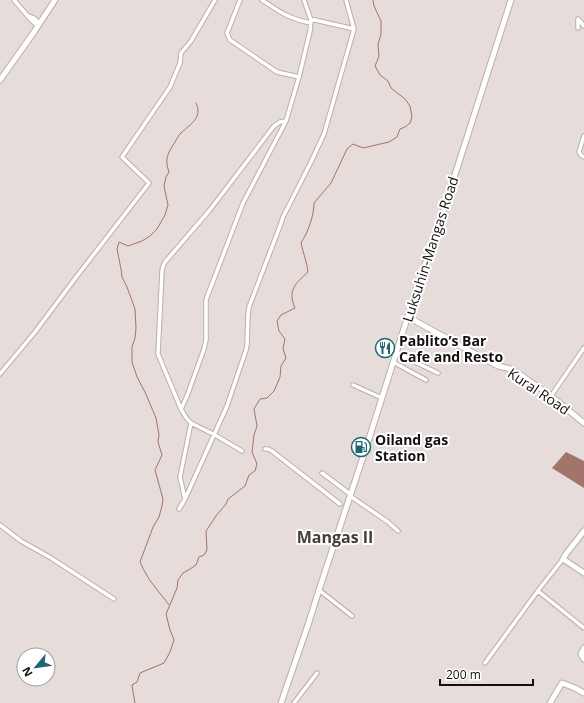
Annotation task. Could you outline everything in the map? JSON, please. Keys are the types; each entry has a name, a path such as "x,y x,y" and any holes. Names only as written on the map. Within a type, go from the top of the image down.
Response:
{"main road":[{"path":"0,80 55,0"},
{"name":"Luksuhin-Mangas Road","path":"283,702 511,0"},
{"name":"Kural Road","path":"408,317 498,366 511,369 550,396 584,423"},
{"path":"584,532 563,559 584,573"},
{"path":"584,648 581,654 584,659"},
{"path":"550,703 562,683 584,693"}],"street":[{"path":"14,0 28,16 34,18 38,25"},
{"path":"0,374 35,332 149,183 122,157 170,87 180,63 181,53 191,40 215,0"},
{"path":"240,0 227,33 230,40 277,72 299,77"},
{"path":"262,0 294,19 311,22 315,20 354,29"},
{"path":"181,409 190,389 204,349 206,340 207,297 243,203 286,121 310,32 311,22 304,0"},
{"path":"179,509 215,435 227,406 246,350 249,307 283,217 312,162 324,134 354,29 346,0"},
{"path":"578,28 578,19 584,26"},
{"path":"242,450 191,423 184,416 158,354 162,271 163,266 210,211 274,126 280,122 286,121"},
{"path":"584,136 579,152 584,157"},
{"path":"550,396 584,348"},
{"path":"396,353 438,373"},
{"path":"393,362 426,380"},
{"path":"353,385 382,398"},
{"path":"185,499 180,476 191,423"},
{"path":"265,449 272,451 346,509"},
{"path":"322,473 398,531"},
{"path":"0,525 21,541 114,598"},
{"path":"485,663 563,559"},
{"path":"319,590 352,616"},
{"path":"538,591 584,628"},
{"path":"294,703 317,673"}],"shaded area":[{"path":"566,452 584,461 584,488 552,468"}],"waterway":[{"path":"135,703 132,685 137,682 140,673 164,663 170,652 174,640 166,614 177,588 178,580 183,573 196,565 199,557 204,555 207,550 206,531 228,499 245,486 249,475 255,471 257,464 252,452 254,435 257,426 254,409 260,399 267,398 274,391 280,377 281,366 286,358 283,349 285,339 279,331 277,321 281,315 295,308 292,292 297,283 308,272 301,243 310,224 314,203 331,183 347,149 353,144 363,148 389,142 397,137 400,129 410,123 412,117 410,106 405,99 391,88 388,81 380,75 375,66 379,56 378,45 381,34 381,21 374,6 373,0"},
{"path":"169,605 151,581 140,562 153,527 159,517 162,506 163,499 155,470 162,455 158,442 159,435 156,418 137,377 132,362 132,347 136,328 135,309 122,277 117,249 119,242 128,246 142,241 150,236 157,229 165,215 168,205 164,186 169,172 167,163 168,156 180,134 195,120 198,112 196,103"}],"place":[{"name":"Pablito’s Bar Cafe and Resto","path":"385,348"},
{"name":"Oiland gas Station","path":"361,447"}],"district":[{"name":"Mangas II","path":"335,537"}]}
